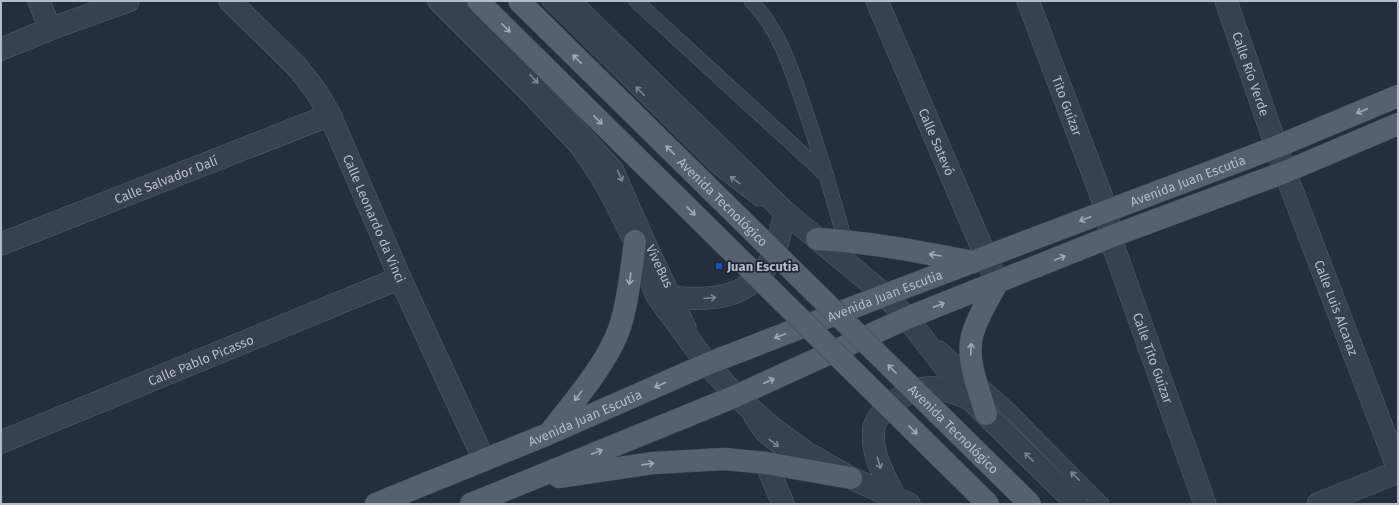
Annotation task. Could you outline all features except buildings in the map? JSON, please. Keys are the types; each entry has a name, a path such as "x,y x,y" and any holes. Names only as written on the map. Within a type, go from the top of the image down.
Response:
{"main road":[{"path":"478,1 988,504"},
{"name":"Avenida Tecnológico","path":"519,1 1030,504"},
{"name":"Avenida Juan Escutia","path":"376,504 548,434 707,364 1276,147 1398,96"},
{"name":"Avenida Juan Escutia","path":"470,504 734,394 907,318 1110,237 1285,172 1398,124"},
{"path":"817,239 845,241 936,255 980,259"},
{"path":"548,434 576,399 609,350 622,321 628,296 635,241"},
{"path":"986,414 973,390 971,355 972,337 981,312 997,283"},
{"path":"526,481 653,464 724,459 766,464 850,478"}],"street":[{"path":"39,1 50,29"},
{"path":"1,49 50,29 128,1"},
{"name":"Calle Leonardo da Vinci","path":"230,1 298,68 316,91 330,115 400,278 484,460"},
{"path":"439,1 532,94 580,145 601,176 666,297 707,364 734,394 776,430 805,452 896,502"},
{"path":"569,1 784,215 817,239 885,295 973,390"},
{"name":"Calle Satevó","path":"877,1 980,259 997,283"},
{"name":"Tito Guízar","path":"1028,1 1107,211"},
{"name":"Calle Río Verde","path":"1226,1 1276,147"},
{"name":"Calle Salvador Dalí","path":"1,244 330,115"},
{"name":"Calle Luis Alcaraz","path":"1276,147 1398,470"},
{"name":"Calle Tito Guízar","path":"1107,211 1110,237 1205,504"},
{"path":"666,297 707,299 728,296 747,288 762,274 772,259 780,235 784,215"},
{"name":"Calle Pablo Picasso","path":"1,442 400,278"},
{"path":"896,502 880,466 874,443 874,426 883,410 897,399 911,391 923,388 937,387 952,391 973,390"},
{"path":"986,414 1076,504"},
{"path":"766,464 783,504"},
{"path":"1318,504 1398,470"}],"lane":[{"name":"ViveBus","path":"457,1 519,63 616,168 648,242 666,297"},
{"path":"549,1 715,165 784,215 885,295"},
{"path":"636,1 827,176"},
{"path":"751,1 760,10 776,36 789,64 818,147 845,241"},
{"path":"973,390 1007,408 1102,504"},
{"path":"734,394 763,435 791,456 826,475 896,502"}],"place":[{"name":"Juan Escutia","path":"719,266"}]}
